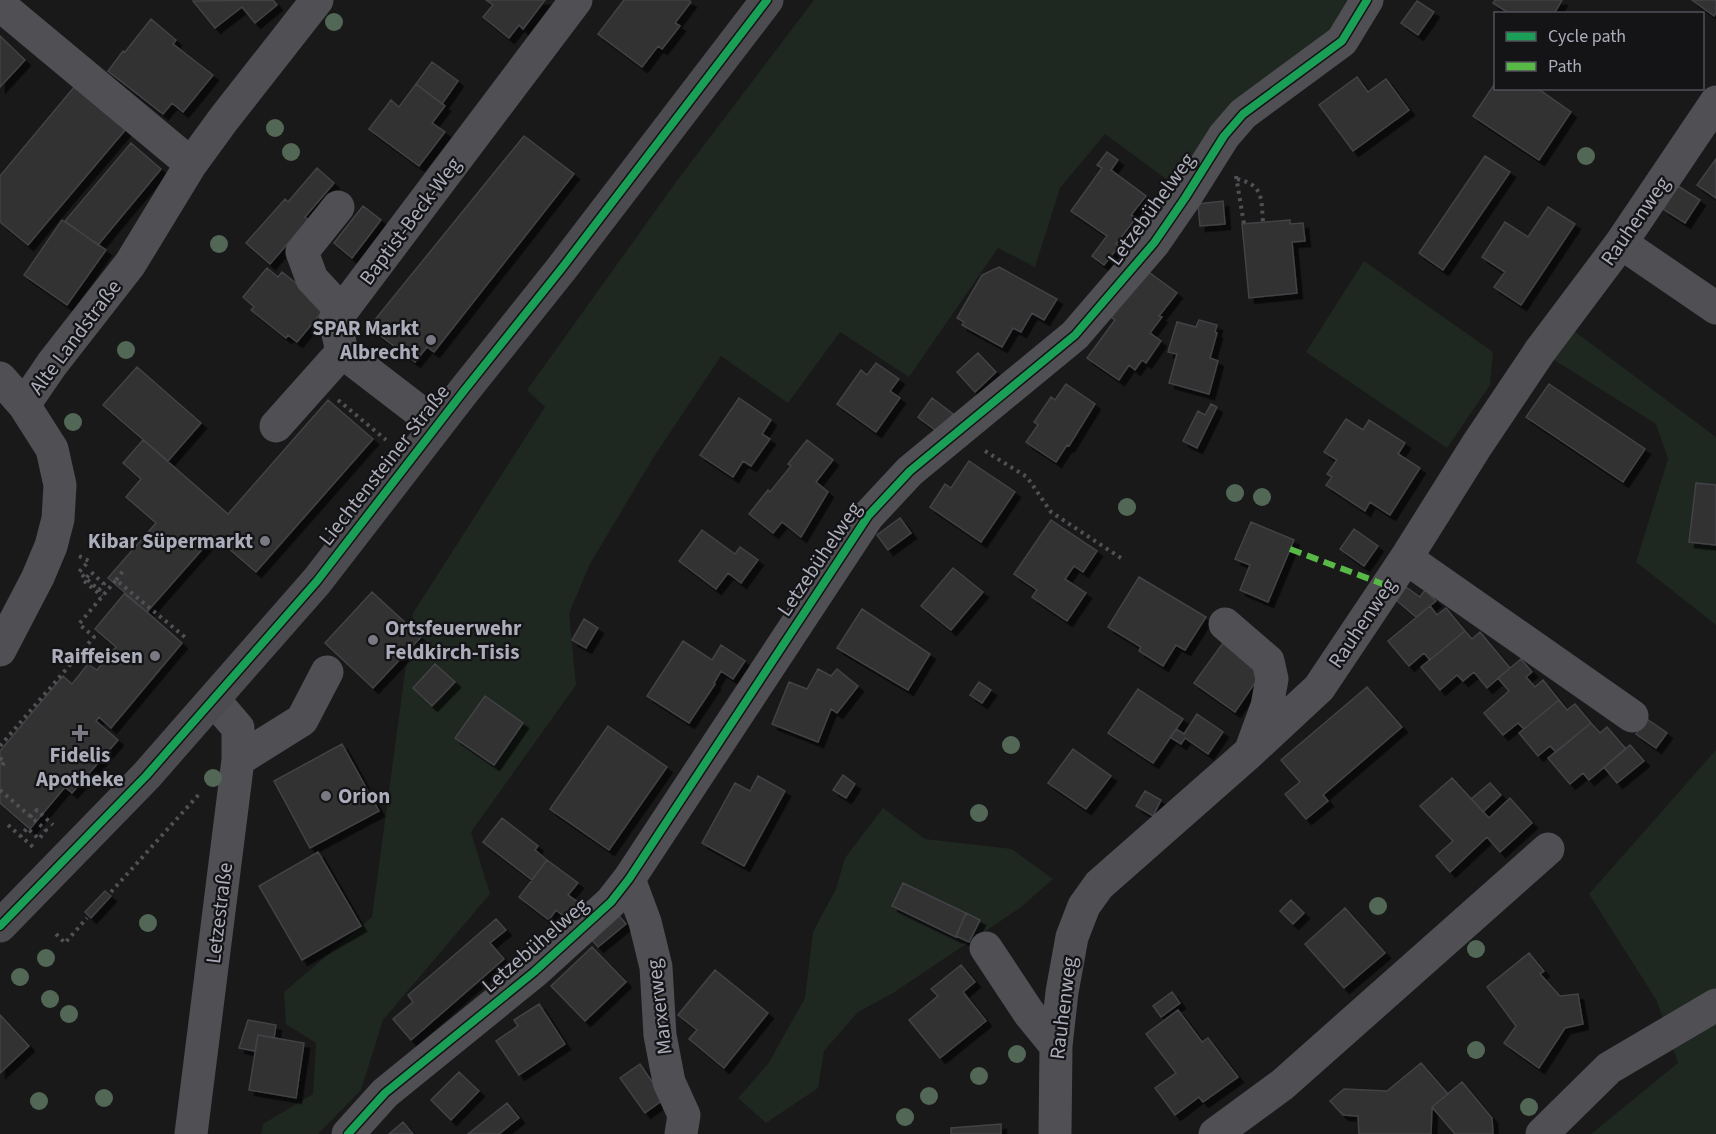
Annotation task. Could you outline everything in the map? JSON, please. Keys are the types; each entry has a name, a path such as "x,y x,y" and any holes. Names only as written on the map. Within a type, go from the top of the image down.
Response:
{"main road":[{"name":"Liechtensteiner Straße","path":"0,926 138,785 317,581 562,268 767,0"}],"street":[{"name":"Alte Landstraße","path":"0,650 47,556 58,519 60,485 52,449 24,405 52,364 130,264 192,164 223,120 317,0"},
{"name":"Baptist-Beck-Weg","path":"342,311 576,0"},
{"name":"Letzebühelweg","path":"348,1134 385,1093 534,972 611,902 629,879 868,516 910,471 1075,335 1154,243 1224,136 1243,114 1342,41 1367,0"},
{"path":"0,4 192,164"},
{"name":"Rauhenweg","path":"1055,1134 1056,1046 1062,992 1072,937 1084,906 1099,885 1319,688 1407,558 1540,351 1621,243 1716,102"},
{"path":"338,207 302,252 312,279 342,311 335,320 342,352 437,425"},
{"path":"1621,243 1716,308"},
{"path":"276,426 342,352"},
{"path":"0,378 24,405"},
{"path":"1407,558 1632,716"},
{"path":"1225,624 1268,661 1272,679 1267,706 1250,752"},
{"path":"238,760 302,720 327,672"},
{"name":"Letzestraße","path":"191,1134 238,760 238,728 214,700"},
{"path":"1215,1134 1282,1085 1548,849"},
{"name":"Marxerweg","path":"629,879 645,922 656,968 660,1035 669,1082 684,1114 681,1134"},
{"path":"986,948 1029,1013 1056,1046"},
{"path":"1542,1134 1609,1068 1716,1005"}],"path":[{"path":"1216,149 1230,163 1238,179 1244,224"},
{"path":"1238,179 1250,182 1260,192 1263,222"},
{"path":"334,397 411,460"},
{"path":"956,433 1027,477 1051,512 1124,560"},
{"path":"89,561 79,572 85,578 92,584 99,590 104,584 91,572 84,580 102,596"},
{"path":"0,746 94,637 79,624 123,572"},
{"path":"116,580 186,638"},
{"path":"0,758 5,762 0,767"},
{"path":"111,892 206,787"},
{"path":"0,790 46,830 39,839 27,828 21,836"},
{"path":"30,817 37,810 55,827"},
{"path":"8,825 33,847"},
{"path":"56,934 65,943 87,918"}],"shaded area":[{"path":"814,0 1356,0 1333,28 1177,187 1105,134 1060,188 1035,267 998,248 909,377 840,332 788,403 721,356 653,458 590,564 569,613 576,685 471,832 490,894 383,1020 361,1090 318,1134 261,1134 263,1124 313,1094 316,1043 286,1024 284,992 372,917 413,613 545,407 527,390 676,182"},
{"path":"1364,261 1493,352 1490,385 1447,448 1306,352"},
{"path":"1562,322 1716,437 1716,625 1636,562 1668,459 1656,424 1540,351"},
{"path":"1716,750 1716,1134 1591,1134 1678,1063 1657,1001 1589,894"},
{"path":"883,808 925,839 1012,849 1053,879 1020,908 893,993 858,1012 824,1051 818,1088 766,1123 738,1098 768,1064 805,998 813,932 836,889 845,858"}],"building":[{"path":"273,0 277,5 255,23 242,7 215,28 193,1"},
{"path":"486,0 545,0 523,29 519,25 509,38 483,17 493,5"},
{"path":"624,0 688,0 691,2 675,23 680,26 662,49 658,46 642,67 598,34"},
{"path":"1495,0 1562,0 1555,12 1507,12 1493,3"},
{"path":"1692,0 1716,0 1716,13 1714,16"},
{"path":"1417,1 1434,12 1418,35 1401,23"},
{"path":"151,19 176,40 173,44 213,75 183,112 172,103 163,114 108,71"},
{"path":"0,36 25,60 0,87"},
{"path":"432,62 458,81 442,104 416,84"},
{"path":"1357,77 1368,92 1386,79 1409,110 1353,151 1319,105"},
{"path":"416,84 445,106 432,123 445,132 419,166 369,129 391,100 399,107"},
{"path":"1494,85 1494,90 1540,90 1571,112 1539,160 1473,116"},
{"path":"75,86 126,129 28,245 0,222 0,176"},
{"path":"524,136 574,174 434,352 427,347 415,362 369,327"},
{"path":"131,143 161,169 98,245 65,221"},
{"path":"1107,152 1118,160 1111,170 1146,196 1131,215 1136,218 1116,244 1119,246 1104,265 1092,256 1107,236 1071,211 1102,168 1097,165"},
{"path":"1485,156 1510,172 1443,270 1419,253"},
{"path":"1716,159 1716,198 1697,185"},
{"path":"317,168 334,183 305,217 308,220 270,264 246,243 285,199 288,202"},
{"path":"1678,186 1700,200 1685,223 1663,209"},
{"path":"1223,201 1225,224 1200,226 1198,204"},
{"path":"363,206 381,220 352,258 334,243"},
{"path":"1548,207 1575,224 1521,305 1494,287 1505,272 1482,257 1505,222 1528,237"},
{"path":"62,220 106,250 67,305 24,275"},
{"path":"1290,220 1290,224 1303,223 1305,241 1292,242 1297,293 1249,298 1242,224"},
{"path":"999,267 1057,299 1044,320 1032,313 1021,332 1013,328 1002,347 962,325 964,322 957,318 982,275"},
{"path":"267,268 278,277 282,272 326,307 297,342 288,335 286,338 251,310 254,307 243,297"},
{"path":"1146,270 1177,293 1159,316 1162,317 1150,333 1161,341 1146,363 1142,360 1135,370 1129,365 1119,380 1087,358 1115,320 1111,317"},
{"path":"1199,320 1217,325 1210,358 1218,361 1209,394 1169,383 1177,354 1168,352 1177,322 1196,327"},
{"path":"978,353 996,372 975,392 957,372"},
{"path":"876,363 899,379 890,391 900,398 876,432 837,404 861,370 867,375"},
{"path":"137,367 201,423 168,461 103,405"},
{"path":"1066,384 1095,404 1069,446 1067,445 1056,462 1026,442 1038,425 1034,422 1051,397 1055,400"},
{"path":"1549,384 1645,449 1623,482 1526,417"},
{"path":"739,398 771,420 762,434 770,439 751,466 743,461 733,477 700,455"},
{"path":"932,398 953,414 939,433 918,417"},
{"path":"328,400 373,439 256,572 214,536 147,612 108,578 156,523 126,497 141,479 123,463 143,440 228,514"},
{"path":"1211,404 1217,407 1197,448 1183,441 1198,411 1205,415"},
{"path":"1346,419 1363,430 1369,420 1405,443 1398,454 1420,468 1390,515 1370,502 1365,511 1326,485 1332,477 1327,474 1337,460 1324,452"},
{"path":"807,440 833,460 816,482 828,492 801,537 782,522 773,533 749,514 791,466 788,464"},
{"path":"969,461 1015,492 981,542 930,507 945,484 951,488"},
{"path":"1696,483 1716,485 1716,545 1689,542"},
{"path":"900,518 911,533 888,550 877,535"},
{"path":"1051,520 1097,551 1083,572 1074,566 1065,579 1086,593 1067,621 1032,597 1037,590 1014,574"},
{"path":"1251,522 1294,540 1268,602 1240,590 1250,565 1235,559"},
{"path":"1354,529 1378,546 1364,566 1340,549"},
{"path":"702,530 735,554 740,547 758,560 741,583 728,573 716,589 679,561"},
{"path":"953,568 983,592 951,630 921,606"},
{"path":"1139,577 1206,617 1185,650 1176,645 1163,666 1139,651 1141,647 1108,627"},
{"path":"1406,587 1420,597 1425,590 1436,601 1416,617 1396,600"},
{"name":"Ortsfeuerwehr Feldkirch-Tisis","path":"372,592 421,637 373,688 325,643"},
{"path":"124,594 182,643 111,728 99,717 96,721 118,740 72,793 65,787 30,829 0,803 0,751 63,676 72,684 88,664 97,670 116,647 95,629"},
{"path":"1430,606 1437,615 1446,608 1465,631 1430,660 1424,653 1409,666 1388,641"},
{"path":"862,609 930,654 908,690 837,648"},
{"path":"584,619 598,628 586,648 572,640"},
{"path":"1465,631 1472,639 1480,632 1510,668 1487,688 1474,672 1463,681 1457,675 1440,690 1421,667"},
{"path":"683,641 712,660 721,645 745,661 733,679 721,671 689,723 647,696"},
{"path":"1223,643 1263,671 1235,712 1194,683"},
{"path":"1521,659 1532,672 1526,677 1535,687 1543,680 1559,700 1524,729 1518,723 1503,735 1484,713 1509,691 1498,678"},
{"path":"435,664 455,682 432,706 413,688"},
{"path":"818,669 831,676 837,669 858,686 837,713 831,709 818,742 772,724 789,682 807,689"},
{"path":"979,682 991,690 982,703 970,695"},
{"path":"1367,687 1402,727 1323,795 1328,801 1306,819 1285,794 1300,782 1281,760"},
{"path":"1138,689 1183,719 1153,763 1108,733"},
{"path":"485,696 523,723 494,765 455,738"},
{"path":"1559,700 1567,710 1575,704 1591,723 1556,752 1550,746 1538,756 1519,733"},
{"path":"1197,714 1223,732 1208,754 1185,738 1181,744 1170,737 1176,729 1184,734"},
{"path":"1647,719 1667,733 1656,748 1636,734"},
{"path":"1591,723 1600,733 1607,727 1626,749 1589,780 1583,773 1570,784 1548,758"},
{"path":"608,726 667,767 609,850 550,809"},
{"name":"Orion","path":"342,744 379,811 310,848 274,781"},
{"path":"1630,745 1644,761 1617,783 1604,767"},
{"path":"1073,749 1111,776 1086,809 1048,783"},
{"path":"843,775 855,784 846,798 833,790"},
{"path":"758,776 785,791 744,866 702,843 735,783 750,791"},
{"path":"1452,778 1489,818 1510,798 1532,823 1500,852 1487,837 1450,872 1436,856 1453,841 1420,806"},
{"path":"1490,783 1501,795 1483,812 1471,799"},
{"path":"1145,791 1161,800 1153,816 1136,806"},
{"path":"502,818 538,846 535,850 547,860 532,880 483,842"},
{"path":"318,852 361,926 302,960 259,886"},
{"path":"547,860 578,883 568,895 578,902 566,918 556,910 549,920 519,897"},
{"path":"903,883 966,913 956,937 892,906"},
{"path":"105,891 111,896 91,918 85,912"},
{"path":"1291,900 1304,913 1293,924 1280,911"},
{"path":"1345,908 1385,953 1344,988 1305,944"},
{"path":"615,911 626,924 598,947 587,934"},
{"path":"966,913 980,920 969,942 956,936"},
{"path":"496,919 506,930 490,943 504,959 411,1040 393,1019 413,1002 408,995"},
{"path":"592,947 626,982 585,1021 551,986"},
{"path":"1529,953 1544,971 1540,974 1560,996 1578,994 1583,1024 1565,1028 1539,1068 1504,1043 1516,1026 1487,987"},
{"path":"961,965 975,982 963,992 986,1021 940,1058 909,1020 938,996 931,989"},
{"path":"715,970 768,1013 724,1068 689,1039 697,1030 678,1015"},
{"path":"1172,992 1180,1003 1161,1017 1153,1006"},
{"path":"539,1004 565,1044 519,1075 496,1041 518,1026 514,1020"},
{"path":"1178,1010 1202,1042 1208,1038 1238,1077 1203,1102 1199,1097 1175,1115 1155,1088 1176,1073 1146,1034"},
{"path":"0,1015 29,1046 0,1073"},
{"path":"248,1020 276,1025 274,1038 258,1035 255,1051 239,1048"},
{"path":"258,1035 304,1043 296,1098 249,1090"},
{"path":"1421,1063 1448,1094 1432,1107 1431,1134 1359,1134 1358,1116 1343,1115 1330,1101 1344,1089 1387,1091"},
{"path":"640,1064 664,1099 645,1113 620,1078"},
{"path":"459,1072 479,1091 451,1120 431,1100"},
{"path":"1462,1082 1492,1118 1493,1134 1455,1134 1432,1107"},
{"path":"507,1103 519,1118 499,1134 468,1134"},
{"path":"403,1122 413,1134 389,1134"},
{"path":"1001,1124 1001,1134 951,1134 951,1128"}],"marked path":[{"path":"1290,549 1388,586"}],"cycle path":[{"path":"0,926 146,776 317,581 562,268 767,0"},
{"path":"348,1134 385,1093 534,972 611,902 629,879 868,516 910,471 1075,335 1154,243 1224,136 1243,114 1342,41 1367,0"}],"place":[{"name":"SPAR Markt Albrecht","path":"431,340"},
{"name":"Kibar Süpermarkt","path":"265,541"},
{"name":"Ortsfeuerwehr Feldkirch-Tisis","path":"373,640"},
{"name":"Raiffeisen","path":"155,656"},
{"name":"Fidelis Apotheke","path":"80,733"},
{"name":"Orion","path":"326,796"}]}
